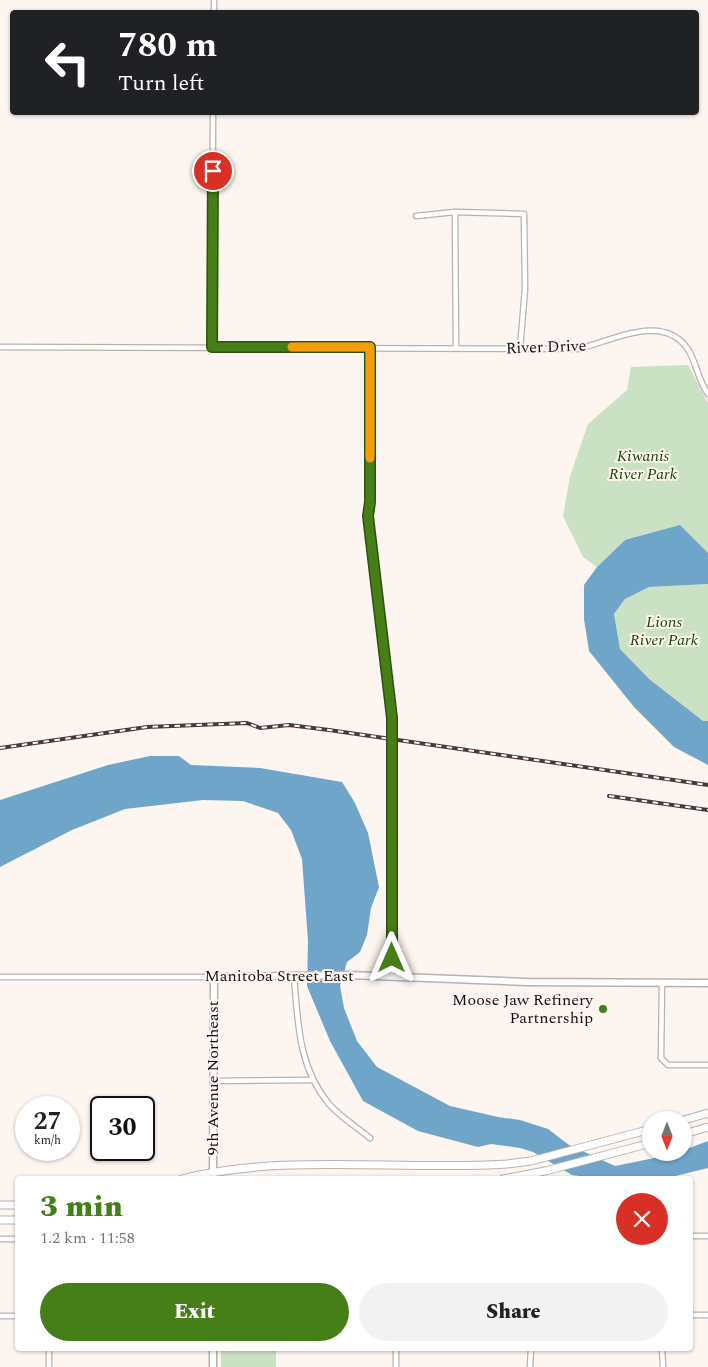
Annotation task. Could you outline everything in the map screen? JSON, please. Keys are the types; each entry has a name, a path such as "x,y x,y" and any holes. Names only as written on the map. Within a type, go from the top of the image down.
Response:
{"main road":[{"path":"692,1118 708,1113"},
{"path":"692,1132 708,1127"},
{"path":"213,1175 283,1166 457,1166 531,1161 642,1131"},
{"path":"519,1176 642,1145"},
{"path":"0,1205 15,1205"},
{"path":"0,1220 15,1220"}],"street":[{"path":"212,347 213,115"},
{"path":"416,216 456,212 524,214 525,289 520,349"},
{"path":"456,212 456,348"},
{"name":"River Drive","path":"0,347 578,349 634,333 660,330 679,339 688,351 697,375 708,394"},
{"path":"370,347 370,502 368,516 392,718 392,977"},
{"name":"Manitoba Street East","path":"0,977 294,977 349,975 527,982 708,983"},
{"name":"9th Avenue Northeast","path":"213,1175 214,977"},
{"path":"294,977 299,1038 312,1080 330,1105 370,1138"},
{"path":"662,983 661,1058 668,1065 708,1066"},
{"path":"214,1081 312,1080"},
{"path":"693,1236 708,1236"},
{"path":"0,1239 15,1239"},
{"path":"693,1315 708,1315"},
{"path":"0,1316 15,1316"},
{"path":"49,1351 49,1367"},
{"path":"213,1367 214,1351"},
{"path":"396,1351 396,1367"},
{"path":"530,1367 532,1351"},
{"path":"662,1351 663,1367"}],"green space":[{"name":"Kiwanis River Park","path":"688,365 708,403 708,553 625,540 597,567 583,557 563,516 570,476 588,424 627,390 631,367"},
{"name":"Lions River Park","path":"708,584 708,721 703,721 649,680 620,649 614,614 625,599 649,587"},
{"path":"221,1351 276,1351 276,1367 221,1367"}],"water":[{"path":"680,525 708,553 708,584 649,587 625,599 614,614 620,649 649,679 703,721 708,721 708,765 674,747 634,707 589,651 584,619 584,585 597,567 625,540"},
{"path":"150,756 179,756 191,765 260,768 342,782 355,803 368,833 379,887 371,908 367,935 360,952 347,962 340,986 344,1008 357,1041 377,1067 450,1106 520,1120 548,1129 569,1145 615,1166 642,1161 692,1161 692,1147 708,1141 708,1168 675,1176 572,1175 533,1152 520,1148 491,1144 478,1147 418,1131 363,1101 330,1041 307,986 308,941 302,859 291,830 278,813 243,801 203,800 125,809 72,830 0,867 0,800 108,765"}],"railway":[{"path":"0,748 147,727 247,723 260,728 289,725 708,785"},
{"path":"609,796 708,810"}],"slow traffic":[{"path":"292,347 370,347 370,458"}],"place":[{"name":"Moose Jaw Refinery Partnership","path":"603,1009"}],"route":[{"path":"213,171 212,347 370,347 370,502 368,516 392,718 392,958"}]}
